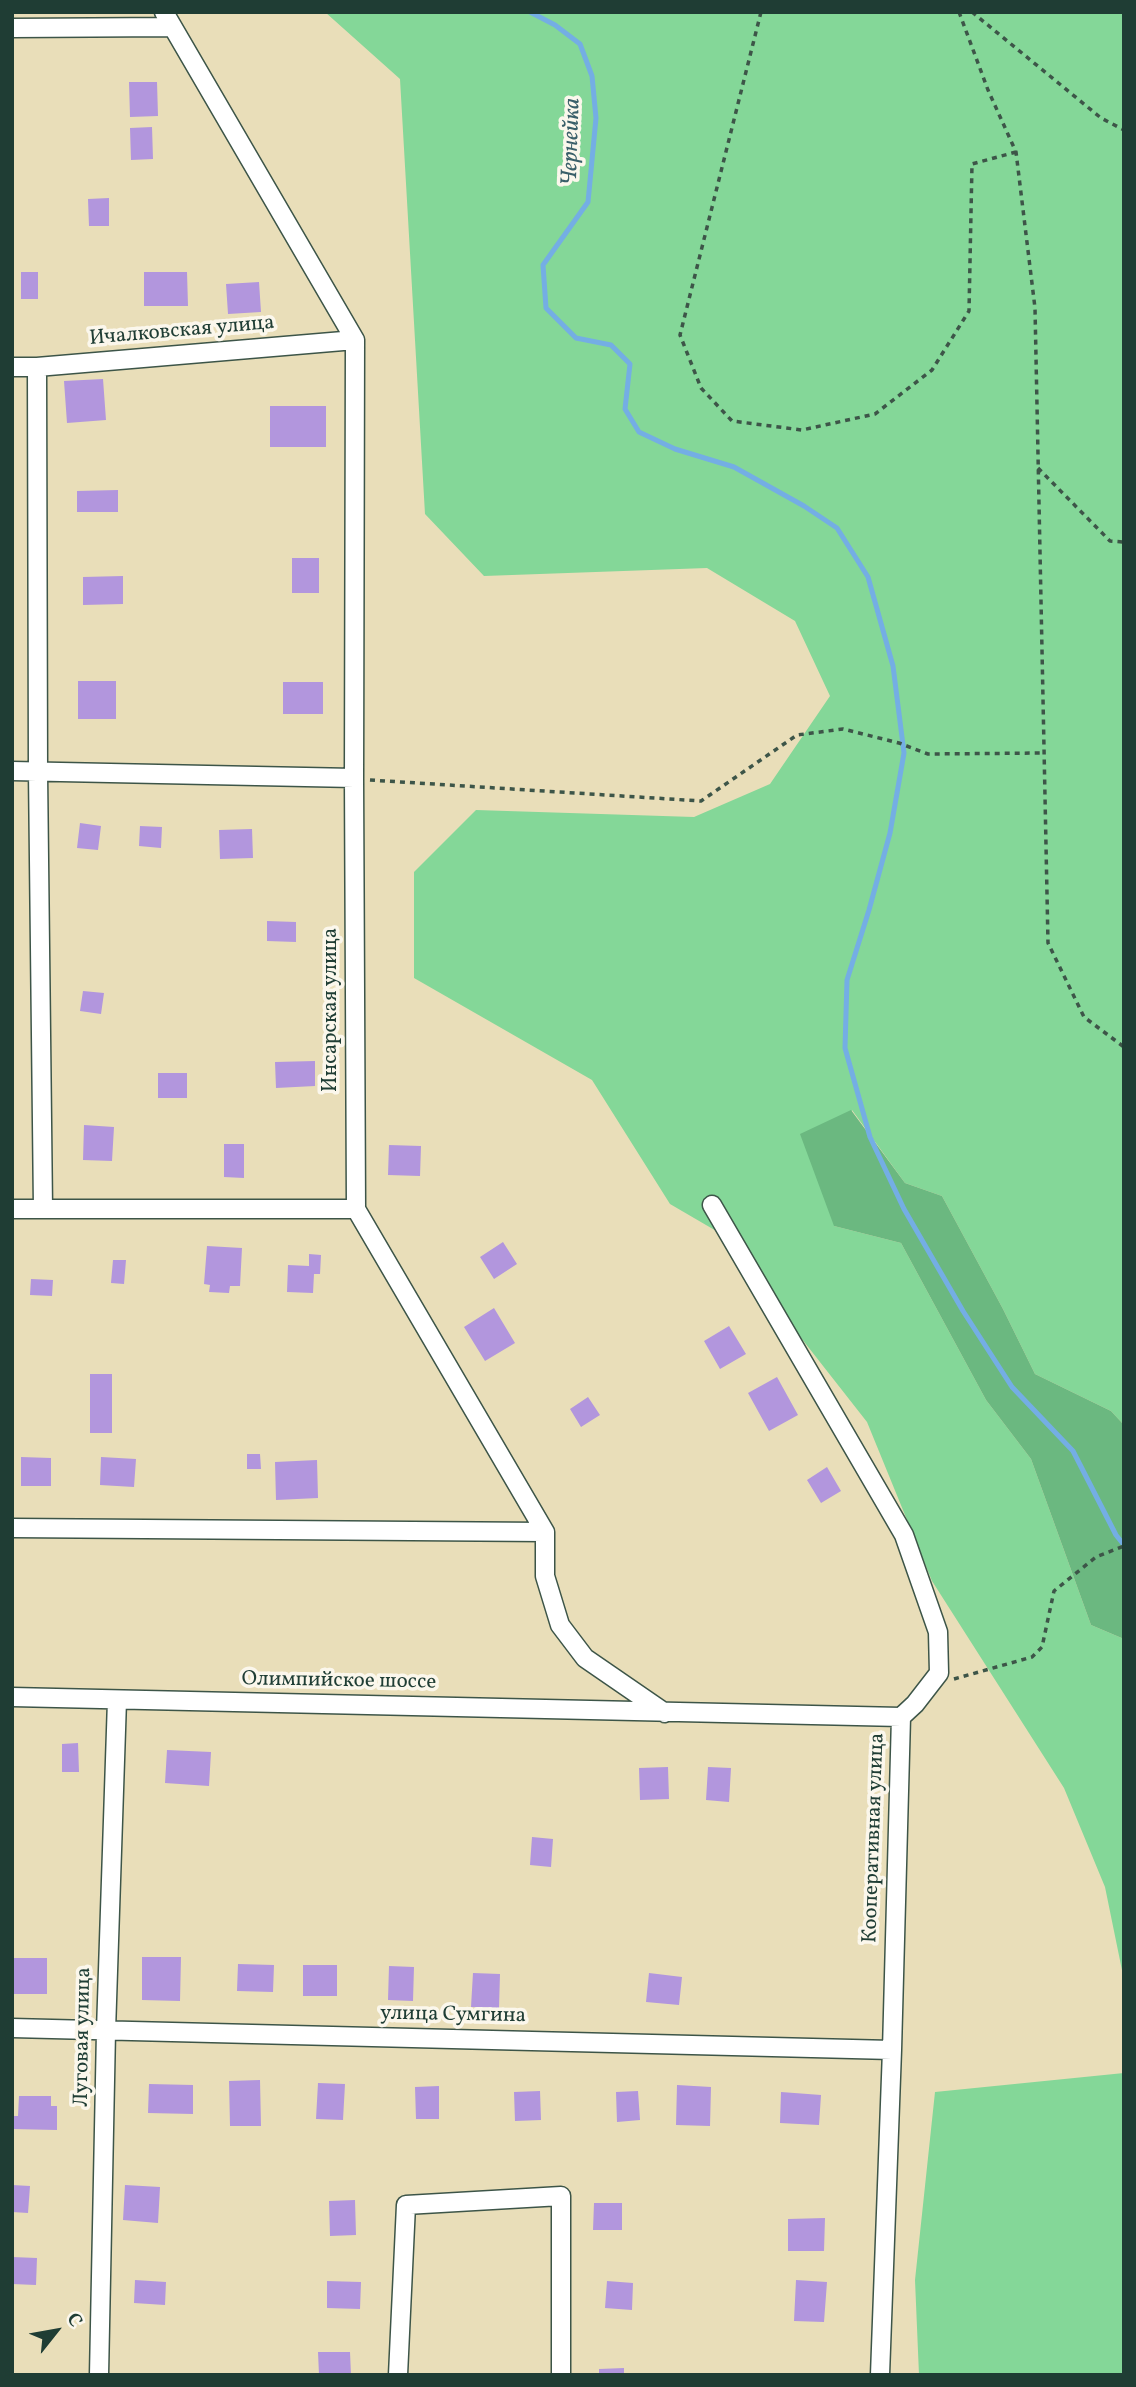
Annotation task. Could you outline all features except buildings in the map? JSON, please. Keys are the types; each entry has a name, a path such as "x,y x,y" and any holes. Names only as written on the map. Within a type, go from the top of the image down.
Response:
{"street":[{"path":"12,28 168,20 355,340"},
{"name":"Ичалковская улица","path":"12,367 355,340"},
{"name":"Инсарская улица","path":"355,340 356,1209"},
{"path":"37,367 43,1209"},
{"path":"12,771 354,778"},
{"name":"Кооперативная улица","path":"712,1205 904,1535 938,1632 939,1673 901,1717 880,2375"},
{"path":"12,1209 356,1209 545,1532 545,1576 560,1625 585,1658 665,1713"},
{"path":"12,1528 545,1532"},
{"name":"Олимпийское шоссе","path":"12,1697 901,1717"},
{"name":"Луговая улица","path":"99,2375 106,2031 117,1700"},
{"name":"улица Сумгина","path":"12,2028 892,2050"},
{"path":"398,2375 406,2205 561,2196 561,2375"}],"path":[{"path":"761,12 680,335 701,388 732,421 802,429 874,414 932,370 969,312 972,164 1016,152"},
{"path":"959,12 988,90 1016,152 1035,309 1048,943 1084,1017 1124,1047"},
{"path":"972,12 1101,118 1124,131"},
{"path":"1038,468 1110,541 1124,542"},
{"path":"354,778 701,801 797,735 843,729 899,743 928,754 1044,752"},
{"path":"929,1686 1032,1657 1042,1647 1054,1591 1097,1557 1124,1546"}],"green space":[{"path":"325,12 1124,12 1124,1425 1111,1411 1035,1374 942,1196 905,1183 852,1110 834,1226 901,1243 986,1400 1031,1459 1091,1625 1124,1639 1124,1980 1105,1887 1064,1788 932,1581 867,1422 718,1232 670,1204 592,1080 414,978 414,872 476,810 694,817 770,784 830,696 795,621 707,568 484,576 425,514 400,79"},
{"path":"851,1110 905,1183 942,1196 1035,1374 1111,1411 1124,1425 1124,1639 1091,1625 1031,1459 986,1400 901,1243 834,1226 800,1134"},
{"path":"1124,2073 1124,2375 919,2375 915,2280 935,2092"}],"waterway":[{"name":"Чернейка","path":"530,12 555,25 580,44 592,76 596,118 588,202 543,265 546,308 576,338 611,345 630,364 625,409 639,432 675,449 734,467 804,506 837,528 868,577 893,666 904,753 890,833 847,980 845,1048 870,1137 904,1209 963,1311 1012,1387 1073,1451 1116,1535 1124,1545"}]}
